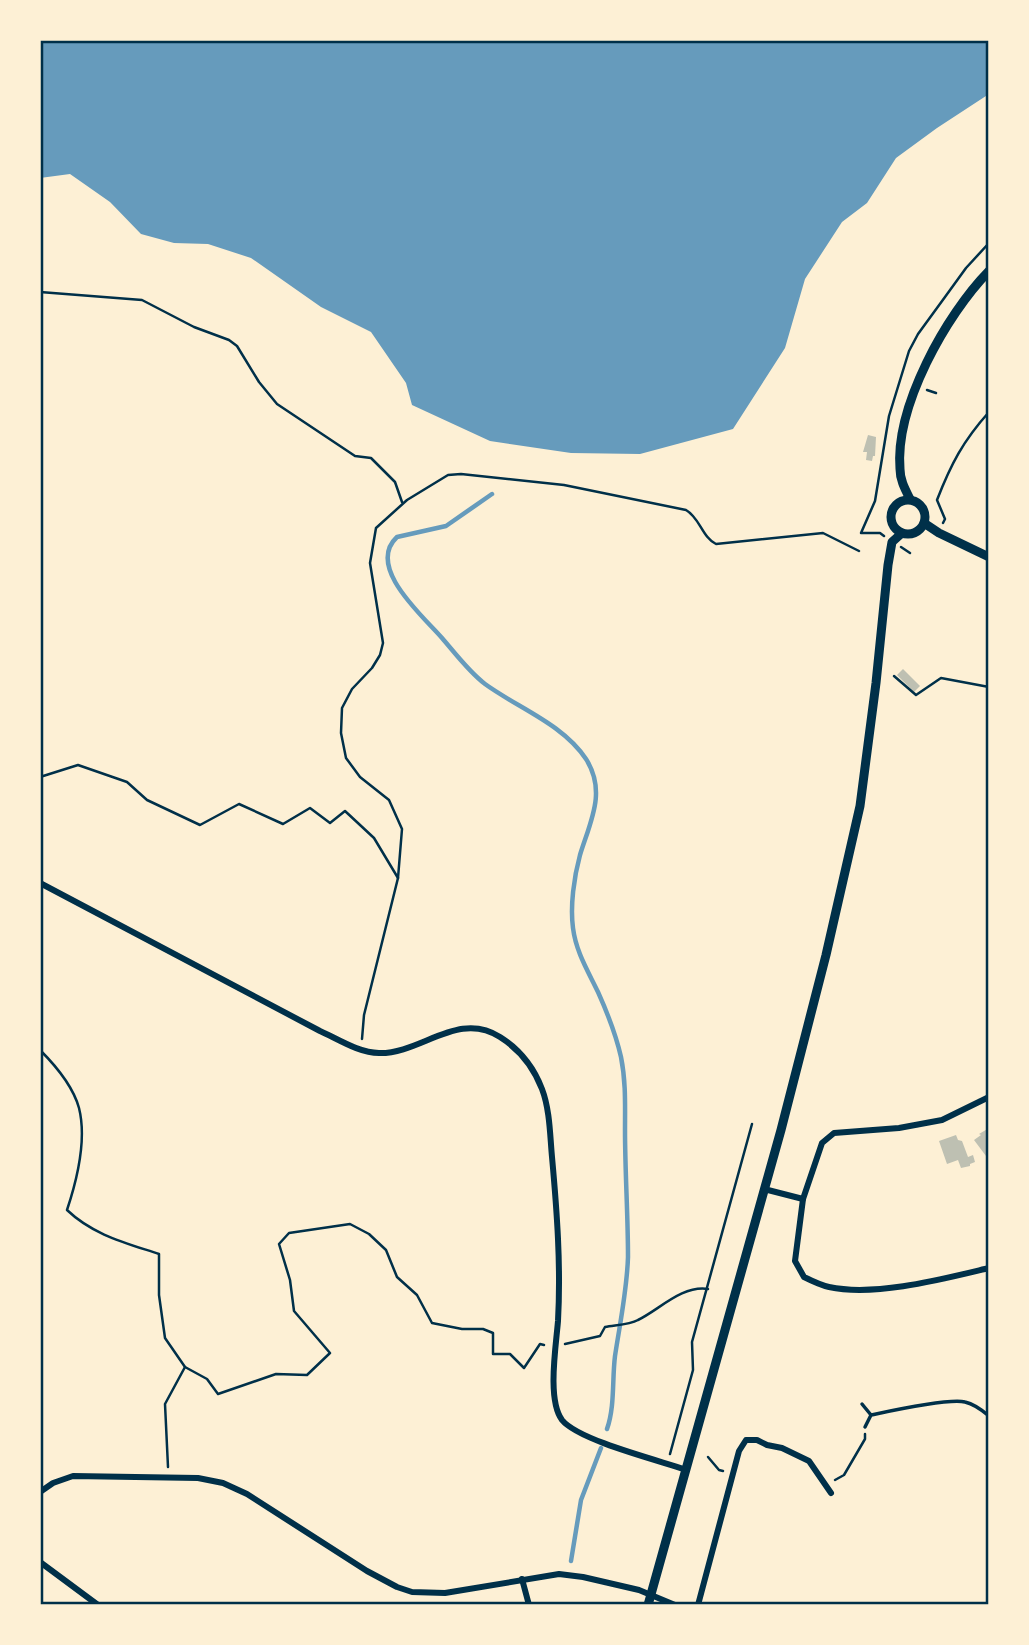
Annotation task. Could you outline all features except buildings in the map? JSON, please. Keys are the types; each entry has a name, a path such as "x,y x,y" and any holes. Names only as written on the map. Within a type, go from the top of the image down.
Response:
{"main road":[{"path":"910,499 901,478 900,464 904,429 914,393 932,350 961,306 989,271"},
{"path":"910,499 917,502 926,515 924,523 915,533 902,533 894,526 891,513 899,502 910,499"},
{"path":"924,523 989,557"},
{"path":"648,1605 764,1189 855,834 876,683 886,579 892,542 902,533"}],"street":[{"path":"40,883 359,1049 376,1053 392,1052 445,1033 471,1027 499,1036 519,1051 533,1070 543,1092 560,1236 555,1401 559,1415 574,1430 684,1469"},
{"path":"989,1097 962,1112 931,1122 899,1128 830,1134 822,1143 803,1199 795,1261 804,1277 827,1287 852,1289 905,1285 989,1268"},
{"path":"764,1189 803,1199"},
{"path":"698,1605 739,1451 746,1440 757,1440 799,1454 809,1461 831,1493"},
{"path":"40,1492 53,1483 73,1476 198,1478 223,1483 247,1494 367,1571 412,1592 445,1594 550,1574 568,1575 650,1593 676,1605"},
{"path":"40,1562 98,1605"},
{"path":"522,1579 529,1605"}],"lane":[{"path":"865,1427 872,1415 964,1401 989,1416"},
{"path":"862,1404 872,1415"}],"path":[{"path":"40,292 142,300 194,327 229,340 237,346 253,373 277,404 355,456 371,458 395,482 405,502"},
{"path":"945,519 937,500 948,472 964,441 989,412"},
{"path":"359,1049 364,1015 398,878 402,829 389,800 360,777 346,758 341,733 344,703 352,689 372,668 383,643 370,563 372,541 381,522 405,502 451,474 564,485 686,510 694,515 714,544 823,533 859,551"},
{"path":"894,676 916,695 941,678 989,687"},
{"path":"40,777 78,765 127,782 147,800 200,825 239,804 283,824 310,807 330,823 345,811 374,838 398,878"},
{"path":"40,1050 59,1069 79,1108 81,1135 78,1161 67,1210 97,1233 159,1254 159,1295 165,1338 185,1367 206,1379 218,1394 276,1374 307,1375 330,1353 294,1311 290,1280 279,1244 289,1233 351,1224 369,1234 386,1250 397,1276 417,1295 432,1323 462,1329 482,1329 493,1333 493,1354 510,1354 524,1368 540,1344 556,1345 600,1336 605,1327 636,1321 675,1298 699,1288 708,1289"},
{"path":"670,1454 693,1370 691,1348 752,1124"},
{"path":"168,1477 165,1404 185,1367"},
{"path":"826,1485 844,1475 865,1438 865,1427"},
{"path":"708,1457 719,1470 733,1474"}],"water":[{"path":"40,40 989,40 989,94 896,158 867,203 842,222 805,279 785,348 733,429 640,454 571,453 490,441 412,405 406,383 371,332 321,307 251,258 208,244 174,243 141,234 110,202 70,174 40,178"}],"waterway":[{"path":"492,494 446,526 397,537 389,549 388,562 392,577 411,605 468,668 498,693 553,726 576,747 592,771 595,807 573,891 573,928 577,945 614,1032 621,1057 628,1257 607,1429"},
{"path":"571,1561 581,1500 601,1448"}]}
